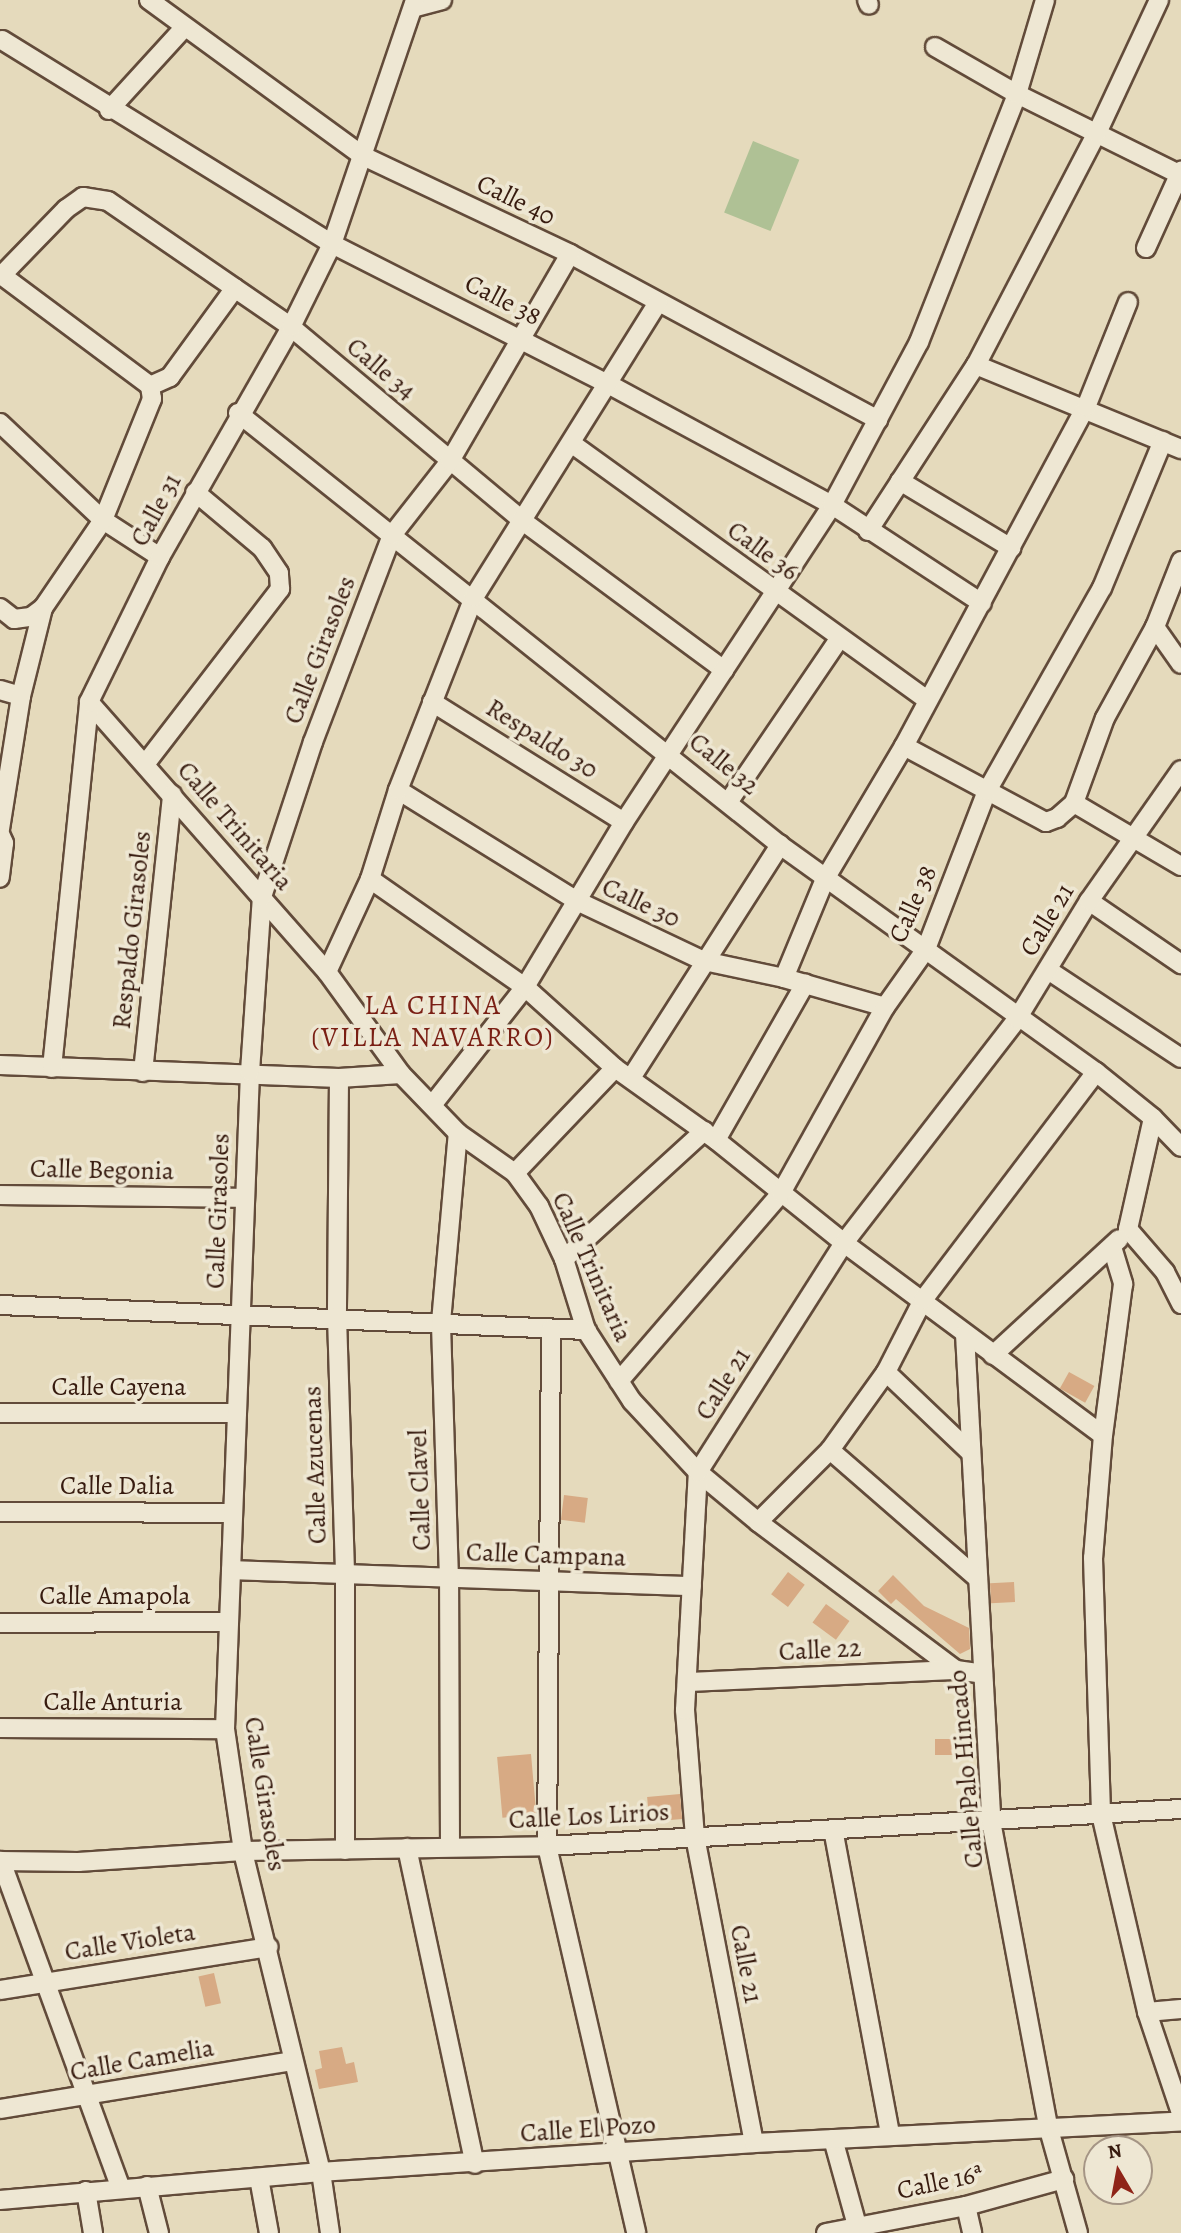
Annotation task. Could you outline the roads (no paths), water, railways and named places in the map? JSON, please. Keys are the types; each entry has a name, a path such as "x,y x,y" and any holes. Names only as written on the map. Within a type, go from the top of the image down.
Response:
{"street":[{"name":"Calle 40","path":"149,0 363,156 570,254 878,420"},
{"path":"416,3 442,0"},
{"path":"433,1104 525,987 624,822 832,505 919,342 1017,94 1045,0"},
{"path":"868,531 976,365 1097,133 1159,0"},
{"name":"Calle 31","path":"52,1068 89,702 160,557 238,413 291,327 332,244 416,3"},
{"path":"110,110 184,28"},
{"name":"Calle 38","path":"2,40 110,110 332,244 610,385 832,505 982,603"},
{"path":"935,47 1017,94 1181,173 1146,248"},
{"name":"Calle 34","path":"1,274 66,209 83,197 94,197 148,226 291,327 524,522 724,670"},
{"name":"Calle Girasoles","path":"330,2233 321,2172 292,2061 269,1947 243,1850 225,1729 250,1072 262,897 313,742 392,535 450,461 523,340 570,254"},
{"path":"0,608 14,619 31,617 43,608 103,520 152,399 150,386 1,274"},
{"path":"150,386 170,377 235,288"},
{"path":"784,978 825,879 904,746 926,699 982,603 1086,407 1128,302"},
{"path":"327,972 370,879 398,790 474,597 610,385 658,303"},
{"path":"976,365 1086,407 1181,449"},
{"name":"Calle 32","path":"238,413 670,753 780,845 926,949 1017,1019 1096,1072 1153,1118 1181,1147"},
{"path":"0,423 103,520 160,557"},
{"name":"Calle 38","path":"619,1381 781,1193 885,1007 926,949 987,791 1102,588 1163,441"},
{"name":"Calle 36","path":"571,443 775,593 926,699"},
{"path":"900,481 1011,548"},
{"path":"146,764 280,589 279,573 262,548 195,492"},
{"path":"904,746 1045,822 1057,818 1074,803 1105,718 1155,627 1181,561"},
{"path":"0,829 21,695 43,608"},
{"path":"1155,627 1181,664"},
{"path":"729,801 839,639"},
{"path":"0,690 21,695"},
{"name":"Calle Trinitaria","path":"89,702 327,972 401,1074 433,1104 458,1133 515,1173 539,1206 564,1259 586,1330 619,1381 698,1472 758,1522 956,1670 983,1674"},
{"name":"Respaldo 30","path":"432,702 624,822"},
{"name":"Calle 21","path":"754,2143 695,1837 687,1682 698,1472 844,1243 1017,1019 1089,901 1133,835 1181,771"},
{"name":"Calle 30","path":"398,790 577,901 704,961 784,978 885,1007"},
{"name":"Respaldo Girasoles","path":"143,1072 172,795"},
{"path":"1074,803 1133,835 1181,866"},
{"path":"0,834 4,843 0,878"},
{"path":"631,1078 780,845"},
{"path":"370,879 525,987 615,1068 710,1136 844,1243 1103,1435"},
{"path":"1089,901 1181,964"},
{"path":"1048,970 1181,1058"},
{"path":"564,1259 710,1136 805,984"},
{"path":"0,1065 143,1072 250,1072 339,1078 401,1074"},
{"path":"515,1173 615,1068"},
{"path":"758,1522 830,1450 886,1372 923,1300 1096,1072"},
{"name":"Calle Azucenas","path":"339,1078 337,1317 345,1577 345,1850"},
{"path":"993,1355 1112,1247 1128,1229 1153,1118"},
{"name":"Calle Clavel","path":"450,1847 449,1578 441,1322 458,1133"},
{"name":"Calle Begonia","path":"0,1195 245,1198"},
{"path":"1128,1229 1165,1272 1181,1304"},
{"path":"1112,1247 1123,1284 1103,1435 1093,1558 1101,1814 1147,2012 1181,2113"},
{"path":"0,1305 337,1317 586,1330"},
{"path":"551,1329 547,1846 636,2233"},
{"name":"Calle Palo Hincado","path":"965,1334 991,1821 1048,2126 1078,2233"},
{"path":"886,1372 970,1452"},
{"name":"Calle Cayena","path":"0,1413 237,1413"},
{"path":"830,1450 977,1578"},
{"name":"Calle Dalia","path":"0,1512 233,1513"},
{"name":"Calle Campana","path":"231,1570 345,1577 692,1586"},
{"name":"Calle Amapola","path":"0,1623 229,1622"},
{"name":"Calle 22","path":"687,1682 956,1670"},
{"name":"Calle Anturia","path":"0,1728 225,1729"},
{"name":"Calle Los Lirios","path":"1,1861 78,1862 243,1850 547,1846 1181,1809"},
{"path":"833,1829 890,2134"},
{"path":"407,1848 475,2164"},
{"path":"1,1861 121,2189"},
{"name":"Calle Violeta","path":"0,1990 269,1947"},
{"path":"1147,2012 1181,2009"},
{"name":"Calle Camelia","path":"0,2109 292,2061"},
{"name":"Calle El Pozo","path":"0,2200 321,2172 475,2164 754,2143 1181,2121"},
{"path":"833,2139 858,2229"},
{"path":"259,2178 269,2233"},
{"name":"Calle 16ª","path":"826,2233 858,2229 966,2206 1064,2179"},
{"path":"147,2186 159,2233"},
{"path":"86,2191 93,2233"},
{"path":"966,2206 972,2233"}],"district":[{"name":"LA CHINA (VILLA NAVARRO)","path":"433,1021"}]}
